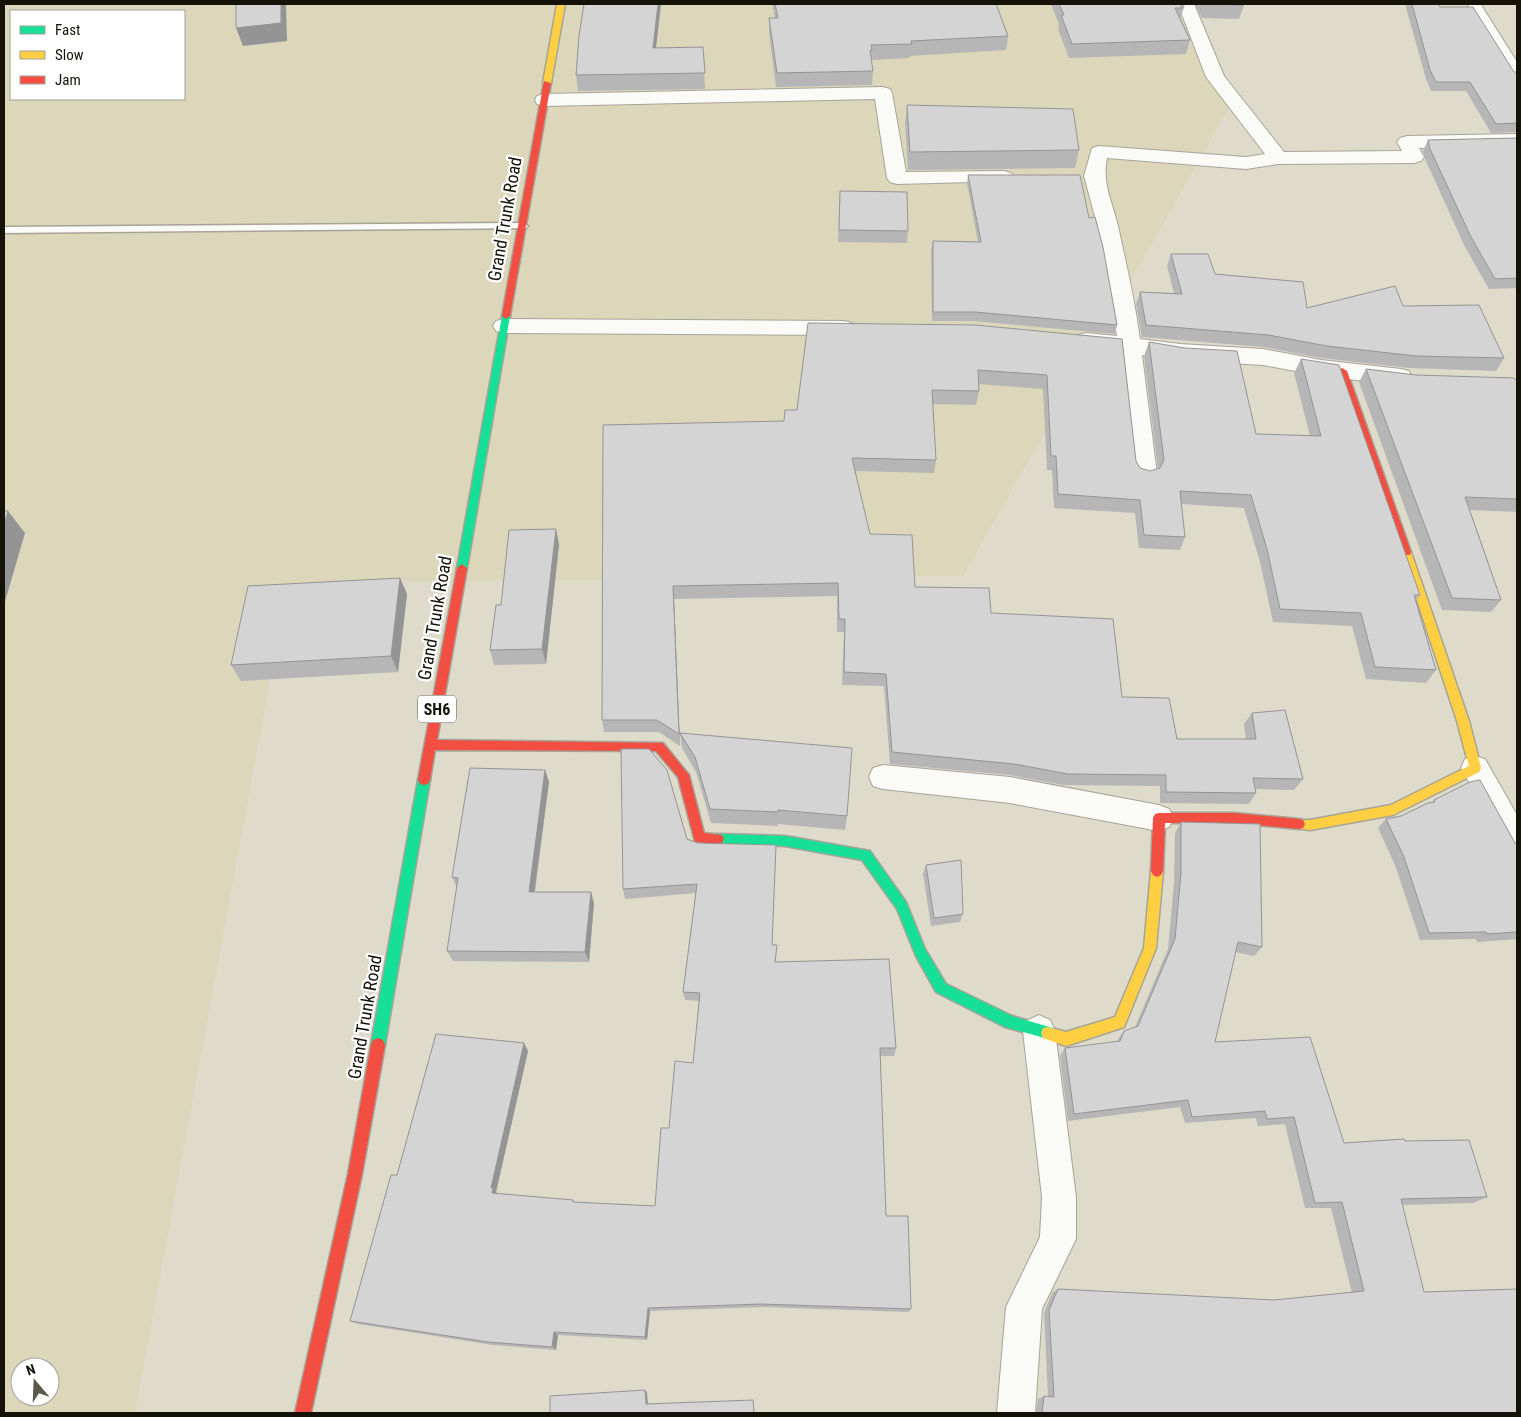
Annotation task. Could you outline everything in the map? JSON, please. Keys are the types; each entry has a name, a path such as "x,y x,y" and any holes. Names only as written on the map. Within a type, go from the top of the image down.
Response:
{"main road":[{"name":"Grand Trunk Road","path":"303,1413 355,1174 561,4"},
{"path":"430,745 659,746 682,775 699,838 785,841 866,855 902,906 920,952 941,988 1010,1022 1066,1039 1119,1022 1150,948 1157,883 1159,818 1234,818 1310,824 1393,810 1475,768 1463,721 1397,524 1342,371"}],"street":[{"path":"1186,4 1215,77 1278,158"},
{"path":"1475,7 1517,76"},
{"path":"544,100 883,92 896,178 1025,177"},
{"path":"1145,474 1125,310 1107,224 1084,176 1099,152 1246,163 1278,158 1414,157 1407,142 1517,140"},
{"path":"504,326 865,328"},
{"path":"1068,338 1180,352 1263,357 1342,371 1418,378"},
{"path":"1475,768 1517,842"},
{"path":"883,777 1010,790 1159,818"},
{"path":"1016,1413 1024,1307 1058,1239 1059,1197 1039,1031"}],"lane":[{"path":"4,230 522,226"}],"shaded area":[{"path":"4,4 1176,4 1230,106 963,576 288,583 135,1413 4,1413"}],"building":[{"path":"236,4 281,4 281,23 236,28"},
{"path":"584,4 658,4 653,48 703,47 705,73 576,75"},
{"path":"775,4 996,4 1008,36 911,41 912,44 871,45 873,71 777,73 769,18 778,18"},
{"path":"1059,4 1180,4 1182,8 1175,8 1190,40 1072,44"},
{"path":"1206,4 1243,4 1244,5"},
{"path":"1412,4 1438,4 1440,7 1473,7 1514,72 1517,72 1517,123 1496,124 1470,82 1436,82 1430,70"},
{"path":"907,105 1073,109 1079,150 910,152"},
{"path":"1517,138 1517,278 1495,279 1471,237 1430,149 1428,140"},
{"path":"968,175 1080,175 1089,218 1095,217 1103,247 1117,325 975,312 933,312 933,241 981,242"},
{"path":"840,191 907,192 908,231 839,230"},
{"path":"1171,254 1208,254 1215,274 1303,282 1307,308 1395,286 1403,306 1479,305 1504,358 1416,356 1327,346 1268,335 1146,325 1140,292 1182,294"},
{"path":"808,323 975,325 1122,339 1136,461 1140,468 1150,471 1160,468 1164,460 1149,342 1185,348 1237,351 1256,434 1321,436 1301,359 1339,365 1420,595 1414,595 1436,670 1375,667 1361,613 1280,609 1267,549 1251,495 1180,491 1185,537 1144,535 1140,500 1058,494 1056,456 1051,456 1047,375 978,370 979,391 932,390 936,460 852,458 870,534 912,535 915,587 989,588 991,613 1113,619 1122,697 1169,698 1177,739 1256,739 1252,713 1285,710 1303,779 1253,778 1256,793 1166,792 1166,775 1068,774 1014,764 892,752 886,674 844,672 845,619 839,619 838,583 673,586 679,734 657,720 602,720 603,425 784,421 785,410 797,410"},
{"path":"1366,369 1416,375 1514,378 1517,381 1517,499 1465,497 1501,600 1452,598"},
{"path":"4,511 8,511 4,525"},
{"path":"556,529 542,649 490,650 496,605 501,605 509,530"},
{"path":"400,578 391,656 231,665 248,586"},
{"path":"680,733 852,748 847,816 778,810 778,812 710,809 695,757"},
{"path":"621,749 649,749 667,770 687,839 698,843 776,845 772,945 777,945 775,962 889,959 896,1048 880,1048 886,1216 908,1216 911,1309 761,1304 648,1308 645,1337 554,1332 552,1347 488,1342 350,1321 391,1175 397,1175 436,1034 524,1043 491,1188 493,1188 492,1193 573,1200 573,1202 655,1206 661,1128 669,1128 675,1061 693,1063 700,993 683,992 697,884 623,889"},
{"path":"470,768 545,770 529,892 591,892 585,952 447,951 458,878 452,877"},
{"path":"1480,780 1517,844 1517,932 1487,934 1486,932 1429,933 1404,857 1386,819 1401,816 1428,803 1435,802 1434,800 1470,782"},
{"path":"1181,822 1260,824 1262,947 1238,942 1215,1042 1310,1037 1344,1143 1404,1139 1405,1141 1469,1140 1487,1197 1401,1199 1424,1292 1517,1289 1517,1413 1042,1413 1044,1396 1054,1397 1049,1310 1058,1289 1274,1300 1364,1291 1342,1202 1315,1203 1294,1117 1267,1119 1265,1111 1192,1117 1188,1100 1074,1114 1065,1048 1120,1041 1124,1031 1138,1026 1175,939 1181,873"},
{"path":"961,860 963,914 934,918 926,865"},
{"path":"645,1390 646,1404 753,1400 754,1413 550,1413 550,1396"}],"traffic: fast":[{"path":"462,568 506,316"},
{"path":"378,1045 424,780"},
{"path":"718,839 785,841 866,855 902,906 920,952 941,988 1010,1022 1048,1033"}],"traffic: slow":[{"path":"547,83 561,4"},
{"path":"1299,824 1310,825 1393,810 1475,768 1463,721 1406,552"},
{"path":"1048,1033 1066,1039 1119,1022 1150,948 1157,871"}],"traffic: jam":[{"path":"506,316 547,83"},
{"path":"1342,371 1406,552"},
{"path":"424,780 462,568"},
{"path":"430,745 659,746 683,775 699,838 718,839"},
{"path":"1157,871 1159,818 1234,818 1299,824"},
{"path":"303,1413 355,1174 378,1045"}]}
